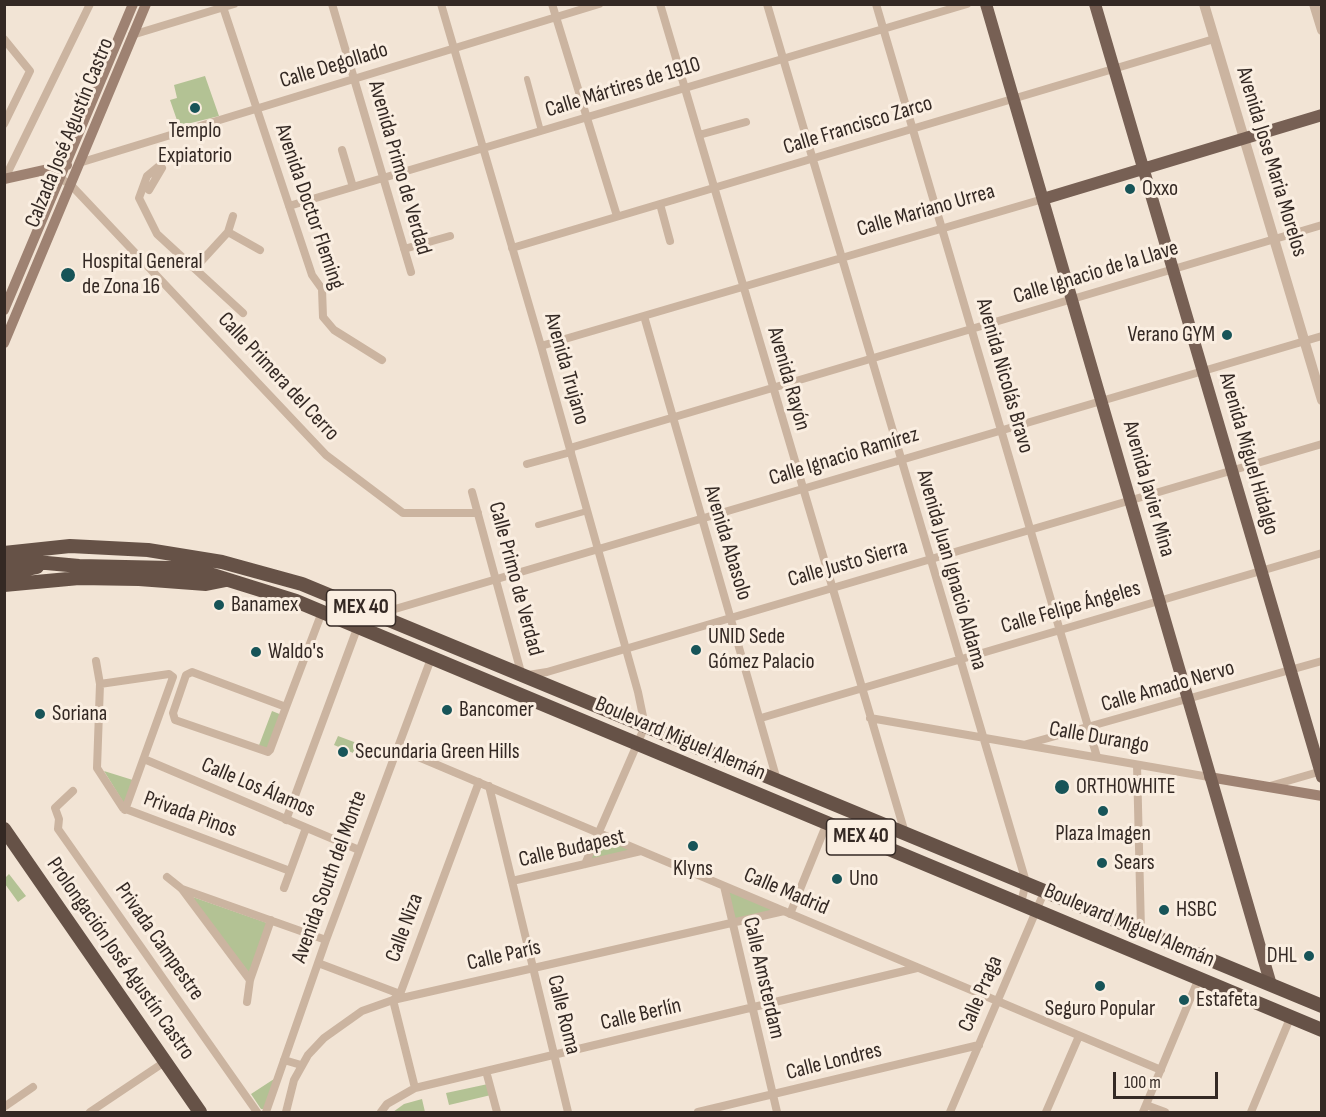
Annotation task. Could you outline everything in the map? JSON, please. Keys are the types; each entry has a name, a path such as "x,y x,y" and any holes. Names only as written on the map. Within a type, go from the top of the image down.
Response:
{"highway":[{"name":"Boulevard Miguel Alemán","path":"4,553 70,546 194,556 302,584 1322,1006"},
{"path":"4,574 118,549"},
{"name":"Boulevard Miguel Alemán","path":"4,564 25,561 171,568 203,572 322,612 466,670 637,744 1322,1030"},
{"path":"4,585 70,578 139,579 206,584 229,580"},
{"path":"358,626 381,624 412,638 436,639"},
{"path":"466,670 479,669 515,682 520,681 522,676"},
{"name":"Prolongación José Agustín Castro","path":"4,830 166,1061 196,1111"},
{"path":"1199,978 1256,990 1271,985"}],"main road":[{"name":"Calzada José Agustín Castro","path":"4,310 133,4"},
{"name":"Calzada José Agustín Castro","path":"4,343 146,4"},
{"name":"Avenida Javier Mina","path":"986,4 1271,985"},
{"name":"Avenida Miguel Hidalgo","path":"1095,4 1321,773"},
{"name":"Calle Mariano Urrea","path":"1042,199 1322,115"},
{"path":"5,180 79,162"},
{"name":"Calle Durango","path":"1209,777 1322,796"}],"street":[{"path":"5,180 90,4"},
{"path":"132,35 234,4"},
{"name":"Avenida Primo de Verdad","path":"332,4 411,272"},
{"name":"Avenida Trujano","path":"441,4 541,346 626,648 645,726"},
{"path":"552,4 617,216"},
{"name":"Calle Degollado","path":"79,162 598,4"},
{"name":"Avenida Rayón","path":"660,4 905,832"},
{"name":"Avenida Juan Ignacio Aldama","path":"767,4 958,660 1026,882"},
{"name":"Avenida Nicolás Bravo","path":"876,4 1097,758"},
{"name":"Calle Mártires de 1910","path":"289,206 967,4"},
{"name":"Avenida Jose Maria Morelos","path":"1204,4 1322,400"},
{"name":"Avenida Doctor Fleming","path":"222,6 312,275 319,284 324,298 323,317 334,330 382,360"},
{"path":"1317,7 1322,30"},
{"path":"4,39 30,71 4,124"},
{"name":"Calle Francisco Zarco","path":"512,248 1214,39"},
{"path":"527,79 541,131"},
{"path":"699,135 746,122"},
{"path":"342,150 353,187"},
{"path":"149,190 160,167 147,177 139,198 157,234 243,314"},
{"name":"Calle Primera del Cerro","path":"59,178 70,184 326,455 403,513 478,513"},
{"name":"Calle Mariano Urrea","path":"541,346 1042,199"},
{"path":"660,204 670,241"},
{"path":"195,268 228,232 233,216"},
{"name":"Calle Ignacio de la Llave","path":"528,464 671,418 1322,225"},
{"path":"228,232 260,250"},
{"path":"404,249 450,236"},
{"name":"Avenida Abasolo","path":"644,316 671,418 761,718 777,780"},
{"name":"Calle Ignacio Ramírez","path":"377,615 1322,336"},
{"name":"Calle Justo Sierra","path":"522,676 547,672 1322,444"},
{"name":"Calle Primo de Verdad","path":"472,492 522,676"},
{"path":"538,525 587,511"},
{"name":"Calle Felipe Ángeles","path":"761,718 1322,553"},
{"path":"286,707 188,673 173,717 175,720 268,752 286,707 322,612"},
{"path":"286,820 358,626"},
{"name":"Avenida South del Monte","path":"266,1113 326,940 432,656"},
{"name":"Privada Pinos","path":"96,661 100,684 97,768 125,810 290,871"},
{"name":"Calle Amado Nervo","path":"1024,745 1088,729 1322,661"},
{"path":"100,684 172,675 125,810"},
{"name":"Calle Durango","path":"870,718 1209,777"},
{"path":"585,864 645,726"},
{"name":"Calle Madrid","path":"397,748 1161,1070"},
{"name":"Calle Los Álamos","path":"144,759 359,850"},
{"path":"1137,765 1141,930"},
{"path":"1268,787 1321,773"},
{"name":"Calle Niza","path":"396,997 479,782"},
{"name":"Calle Roma","path":"489,786 568,1113"},
{"name":"Privada Campestre","path":"73,791 55,808 59,819 58,829 257,1113"},
{"path":"787,913 827,823"},
{"path":"284,888 306,828"},
{"name":"Calle Budapest","path":"512,881 641,851"},
{"path":"167,877 182,889 250,980"},
{"path":"1021,903 1026,882"},
{"name":"Calle Amsterdam","path":"724,886 777,1113"},
{"path":"182,889 326,940"},
{"name":"Calle Praga","path":"950,1113 1045,890"},
{"name":"Calle París","path":"286,1109 301,1065 316,1045 340,1025 362,1011 396,997 787,913"},
{"path":"247,1002 250,980 271,920"},
{"path":"318,963 396,997 415,1088"},
{"name":"Calle Berlín","path":"381,1113 387,1104 415,1088 918,968"},
{"path":"1165,1113 1145,1109 1199,978"},
{"path":"1251,1113 1291,1016"},
{"path":"1046,1113 1079,1036"},
{"name":"Calle Londres","path":"698,1113 979,1045"},
{"path":"284,1060 301,1065"},
{"path":"90,1113 166,1061"},
{"path":"486,1071 497,1113"},
{"path":"5,1110 33,1087"},
{"path":"270,1101 286,1109"}],"green space":[{"path":"205,76 219,116 179,126 170,100 177,98 174,85"},
{"path":"272,711 282,715 270,751 258,748"},
{"path":"338,736 362,745 358,755 334,745"},
{"path":"104,771 136,781 125,805"},
{"path":"601,835 645,853 588,865"},
{"path":"9,874 26,896 18,902 5,884 5,878"},
{"path":"724,887 780,912 730,923"},
{"path":"190,896 270,924 253,978"},
{"path":"274,1079 265,1109 261,1109 251,1094"},
{"path":"488,1084 491,1095 449,1105 446,1093"},
{"path":"422,1099 425,1112 393,1112 404,1104"}],"place":[{"name":"Templo Expiatorio","path":"195,108"},
{"name":"Oxxo","path":"1130,189"},
{"name":"Hospital General de Zona 16","path":"68,275"},
{"name":"Verano GYM","path":"1227,335"},
{"name":"Banamex","path":"219,605"},
{"name":"UNID Sede Gómez Palacio","path":"696,650"},
{"name":"Waldo's","path":"256,652"},
{"name":"Bancomer","path":"447,710"},
{"name":"Soriana","path":"40,714"},
{"name":"Secundaria Green Hills","path":"343,752"},
{"name":"ORTHOWHITE","path":"1062,787"},
{"name":"Plaza Imagen","path":"1103,811"},
{"name":"Klyns","path":"693,846"},
{"name":"Sears","path":"1102,863"},
{"name":"Uno","path":"837,879"},
{"name":"HSBC","path":"1164,910"},
{"name":"DHL","path":"1309,956"},
{"name":"Seguro Popular","path":"1100,986"},
{"name":"Estafeta","path":"1184,1000"}]}
